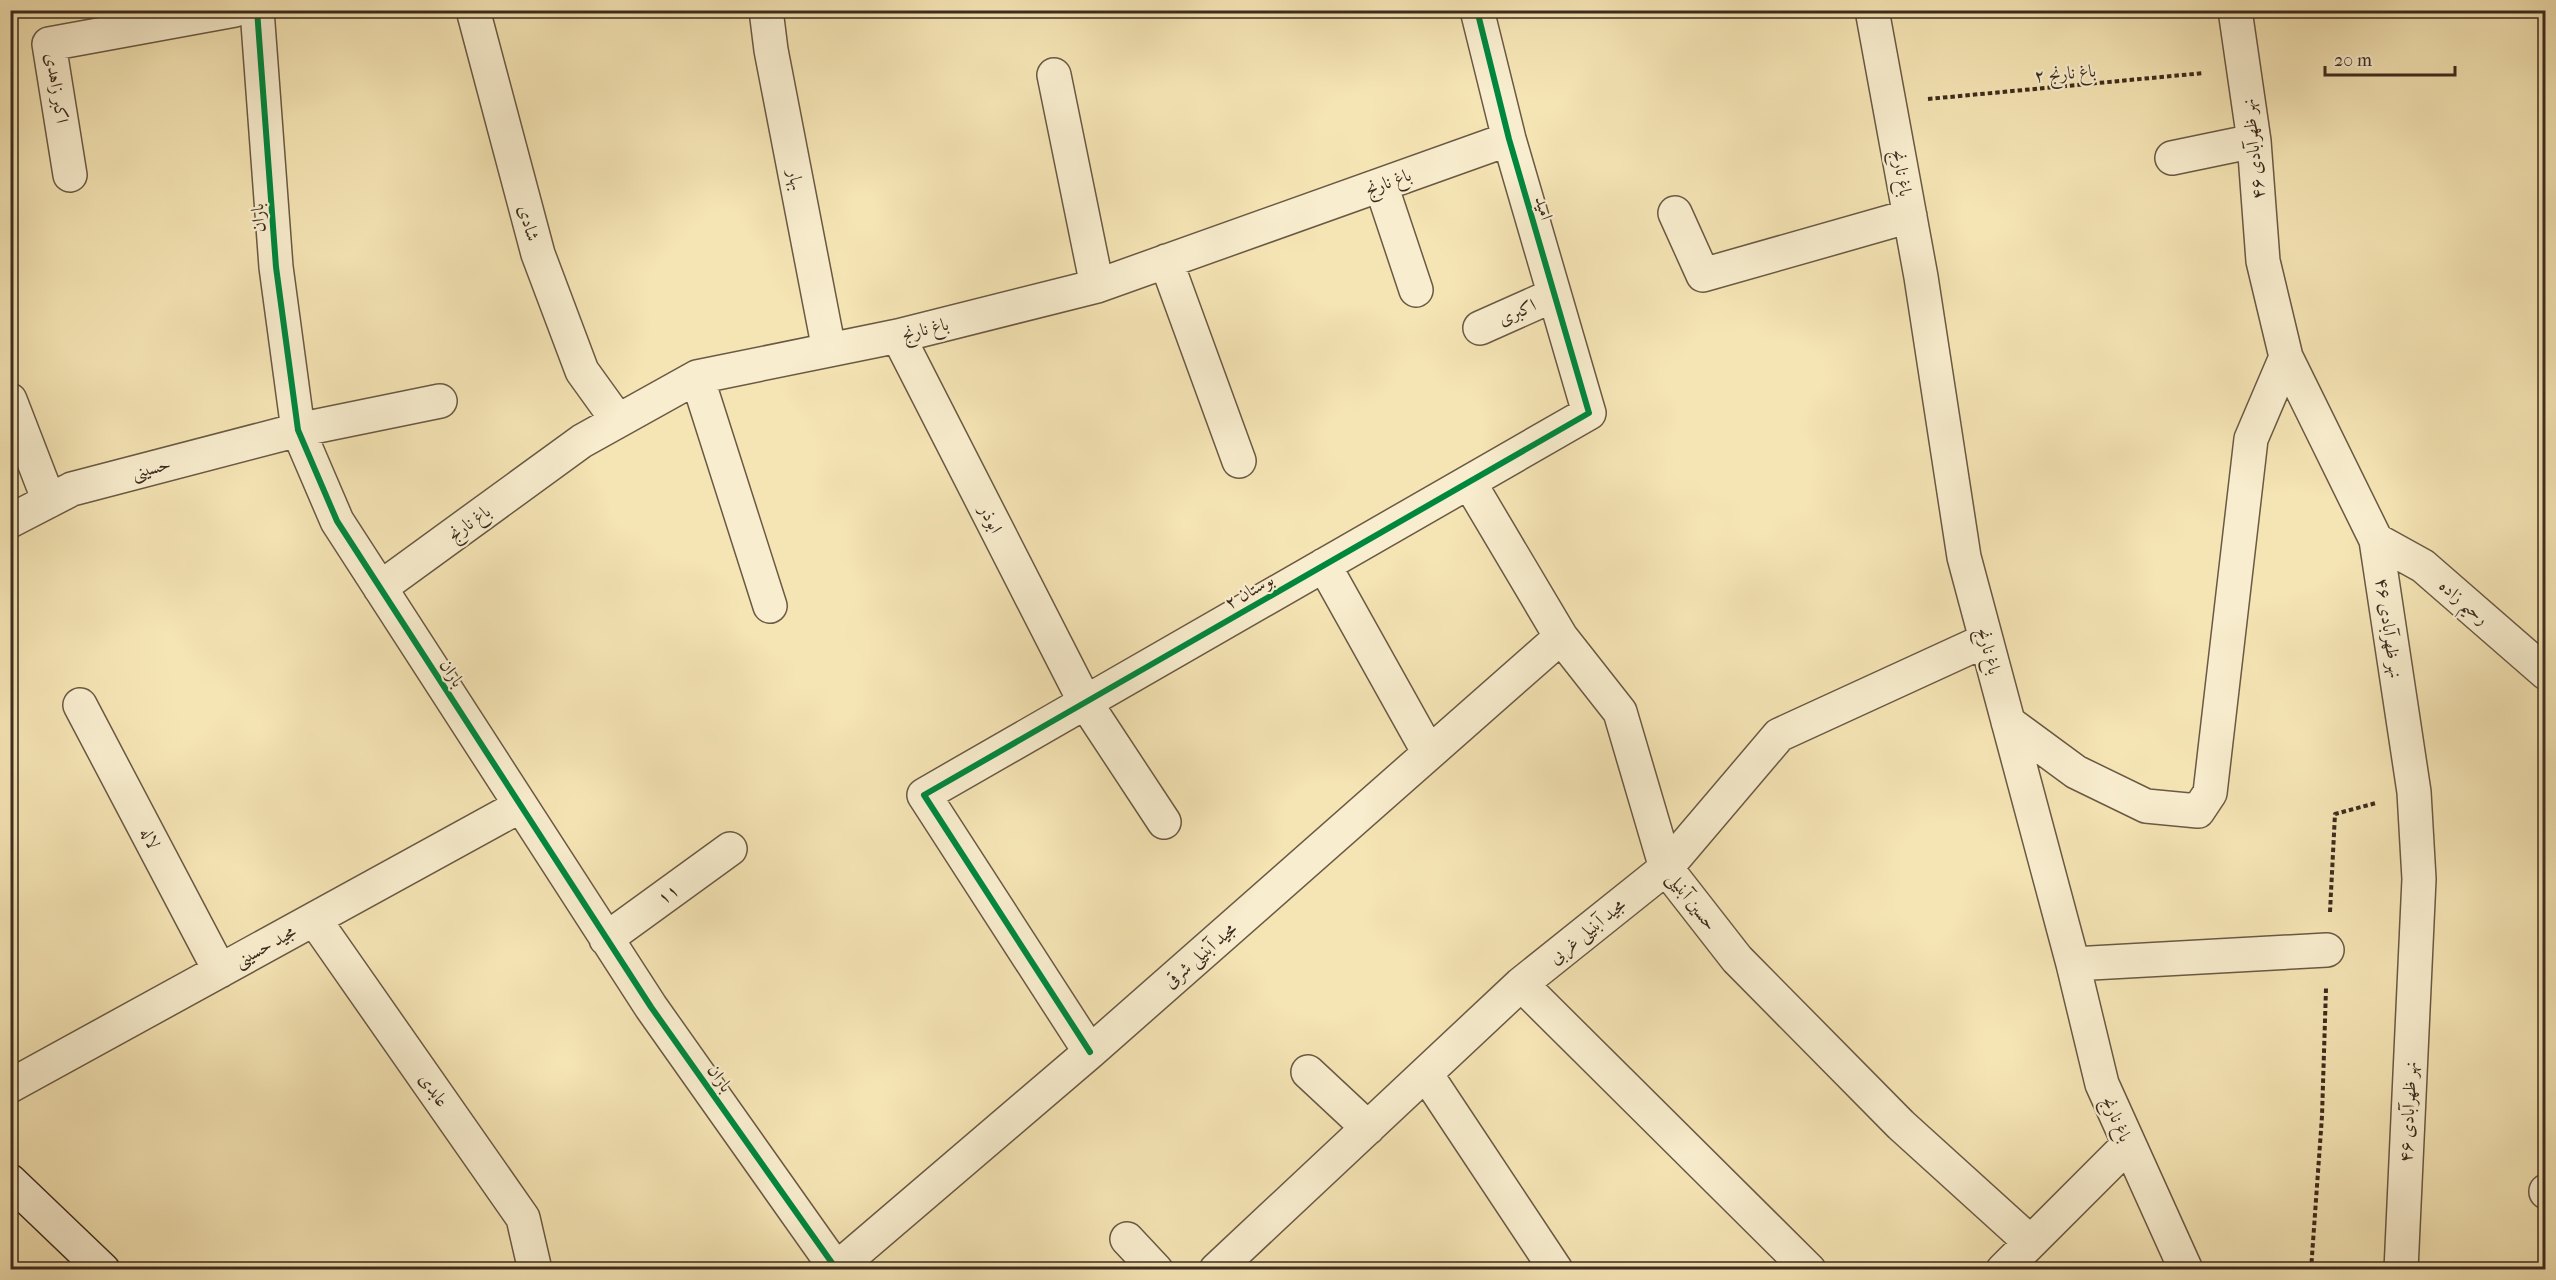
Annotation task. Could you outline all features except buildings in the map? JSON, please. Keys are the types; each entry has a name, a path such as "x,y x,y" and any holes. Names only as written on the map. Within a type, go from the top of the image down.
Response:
{"street":[{"name":"اکبر زاهدی","path":"70,175 49,44 235,10"},
{"name":"باران","path":"257,10 276,267 298,430 337,521 651,1007 836,1269"},
{"name":"شادی","path":"473,10 538,254 582,371 618,422"},
{"name":"بهار","path":"766,10 771,50 829,350"},
{"name":"امید","path":"1477,10 1509,139 1589,413"},
{"name":"باغ نارنج","path":"1872,10 1910,216 1964,557 2073,964 2102,1084 2186,1269"},
{"name":"نهر ظهرآبادی ۴۶","path":"2235,10 2254,141 2263,261 2286,357 2376,540 2414,792 2419,879 2401,1269"},
{"path":"1054,75 1097,286"},
{"name":"باغ نارنج","path":"380,588 582,441 697,377 898,336 1097,286 1509,139"},
{"path":"2172,158 2254,141"},
{"path":"1381,185 1416,290"},
{"path":"1675,213 1703,275 1910,216"},
{"path":"1166,261 1239,461"},
{"name":"اکبری","path":"1480,328 1554,296"},
{"name":"ابوذر","path":"898,336 1085,702 1164,822"},
{"path":"2008,722 2076,772 2146,806 2198,810 2210,793 2251,439 2286,357"},
{"path":"697,377 770,606"},
{"path":"10,400 49,501"},
{"name":"حسینی","path":"10,521 72,489 298,430 440,401"},
{"name":"بوستان ۲","path":"1090,1052 924,795 1589,413"},
{"name":"حسین آبنیلی","path":"1469,482 1562,637 1620,712 1666,868 1737,959 1901,1125 2030,1242"},
{"name":"رحیم زاده","path":"2376,540 2423,566 2546,673"},
{"path":"1324,565 1429,753"},
{"name":"مجید آبنیلی شرقی","path":"836,1269 1090,1052 1562,637"},
{"name":"مجید آبنیلی غربی","path":"1216,1269 1521,984 1666,868 1779,735 1986,640"},
{"name":"لاله","path":"80,705 220,971"},
{"name":"مجید حسینی","path":"10,1086 520,806"},
{"name":"۱۱","path":"606,939 730,849"},
{"name":"عابدی","path":"314,919 523,1218 535,1269"},
{"path":"2073,964 2327,950"},
{"path":"1521,984 1809,1269"},
{"path":"1308,1072 1368,1128"},
{"path":"1426,1074 1556,1269"},
{"path":"2003,1269 2128,1145"},
{"path":"10,1180 103,1269"},
{"path":"1127,1239 1156,1269"}],"path":[{"path":"2311,1269 2322,1116 2327,950 2335,814 2414,792"}],"cycle path":[{"path":"257,10 276,267 298,430 337,521 651,1007 837,1270"},
{"path":"1090,1052 924,795 1589,413 1509,139 1477,10"}]}
